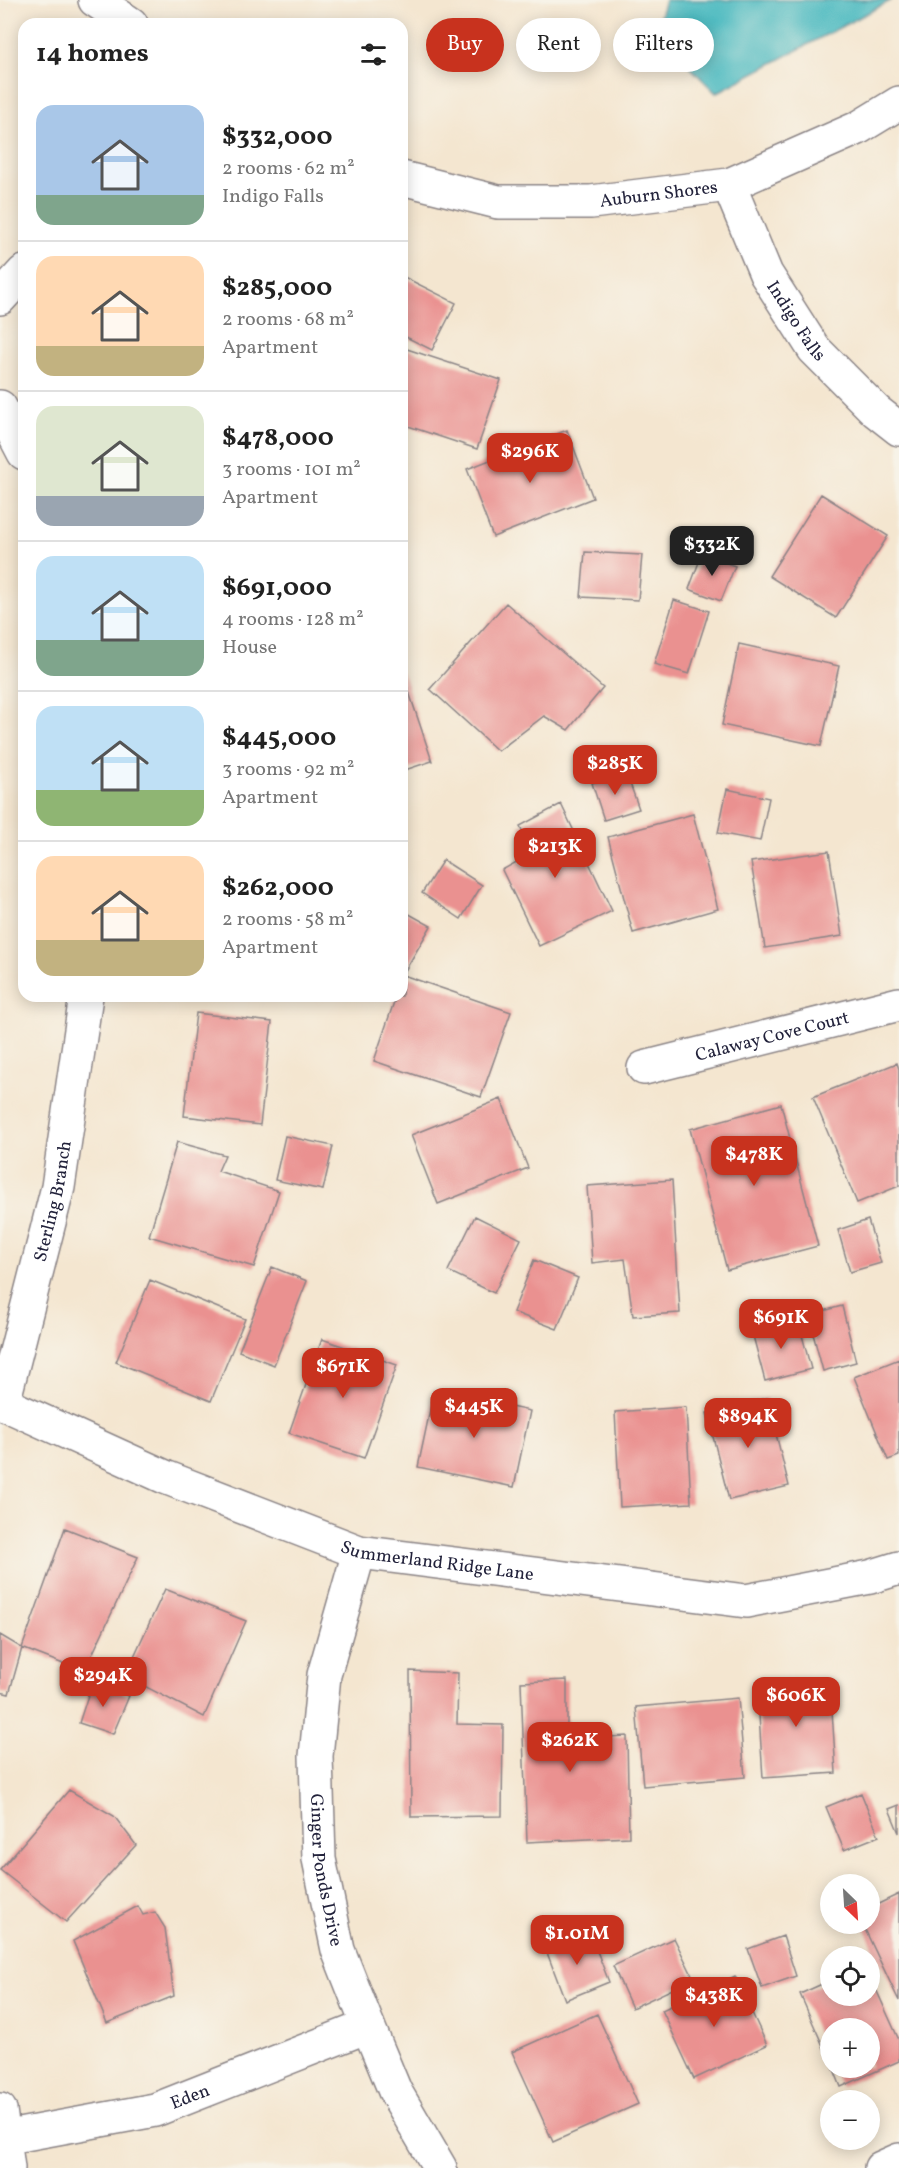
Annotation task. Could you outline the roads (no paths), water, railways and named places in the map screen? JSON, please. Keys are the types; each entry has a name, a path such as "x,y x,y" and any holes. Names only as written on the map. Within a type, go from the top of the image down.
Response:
{"street":[{"path":"95,0 122,18"},
{"name":"Auburn Shores","path":"408,179 498,202 591,202 729,185 858,128 899,103"},
{"name":"Indigo Falls","path":"729,185 766,274 814,350 876,411 899,429"},
{"path":"0,298 18,278"},
{"path":"0,407 18,442"},
{"name":"Sterling Branch","path":"2,1403 58,1187 85,1002"},
{"name":"Calaway Cove Court","path":"644,1068 899,1004"},
{"name":"Summerland Ridge Lane","path":"2,1403 165,1477 359,1552 746,1600 870,1577 899,1568"},
{"name":"Ginger Ponds Drive","path":"359,1552 324,1675 316,1756 318,1859 338,1950 368,2026 395,2091 440,2168"},
{"name":"Eden","path":"4,2139 154,2110 368,2026"},
{"path":"881,2168 899,2160"}],"water":[{"path":"665,0 892,0 716,93 695,72 714,72 714,18 659,18"}]}
